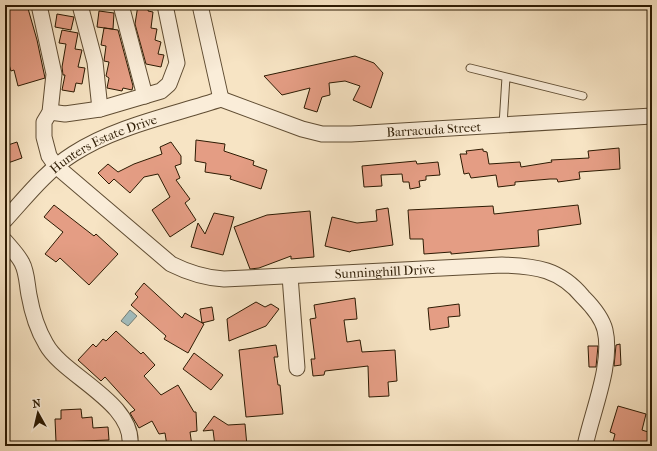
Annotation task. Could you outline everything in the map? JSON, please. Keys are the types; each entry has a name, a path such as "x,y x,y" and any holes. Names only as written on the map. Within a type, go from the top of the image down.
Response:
{"street":[{"path":"39,5 54,74 50,112 44,122 44,137 49,156 56,166"},
{"path":"80,5 95,62 100,108"},
{"path":"121,5 145,96"},
{"path":"50,112 66,114 100,108 161,91 169,84 177,63 165,5"},
{"path":"200,5 222,100"},
{"name":"Barracuda Street","path":"222,100 302,129 322,134 351,134 503,126 652,116"},
{"name":"Hunters Estate Drive","path":"5,220 56,166 72,154 95,141 120,131 222,100"},
{"name":"Sunninghill Drive","path":"56,166 172,264 189,273 206,278 224,279 502,265 541,268 559,275 576,288 592,307 605,328 605,358 584,446"},
{"path":"5,241 22,263 31,307 38,328 50,352 99,392 119,414 128,428 130,446"},
{"path":"290,276 298,368"}],"lane":[{"path":"470,68 583,96"},
{"path":"503,126 506,77"}],"water":[{"path":"130,310 137,316 128,326 121,321"}],"building":[{"path":"5,5 27,5 37,40 45,78 18,86 14,70 11,71 5,52"},
{"path":"138,5 149,5 148,11 153,12 151,28 157,29 155,40 161,42 158,54 164,55 161,67 146,64 135,24"},
{"path":"99,11 114,13 113,29 97,27"},
{"path":"57,14 74,17 71,30 55,27"},
{"path":"104,28 118,30 133,86 132,90 123,88 122,91 107,88 109,78 106,76 109,62 104,61 106,46 101,45"},
{"path":"62,30 78,33 75,49 82,50 78,67 85,68 82,84 76,83 74,92 62,90 65,75 63,75 62,67 66,44 59,43"},
{"path":"355,56 374,63 383,73 371,108 353,100 360,86 345,81 329,83 330,95 322,97 317,112 304,108 310,88 282,95 264,76"},
{"path":"196,140 225,144 224,151 254,161 253,165 267,170 261,189 230,179 231,176 205,172 206,163 195,161"},
{"path":"17,142 22,158 5,164 5,146"},
{"path":"171,142 181,156 181,164 175,166 180,178 176,180 190,199 185,203 196,220 170,237 152,210 170,197 158,174 144,177 130,193 114,179 109,184 98,173 108,164 118,172 134,164 162,154 160,147"},
{"path":"619,148 620,169 579,172 580,179 558,182 557,179 550,179 515,182 515,185 498,187 496,175 471,178 469,173 464,174 460,154 467,154 466,151 483,149 483,151 487,152 489,164 520,162 521,167 552,162 551,160 589,158 588,151"},
{"path":"416,161 417,164 438,162 440,175 426,176 426,180 419,181 420,187 410,189 409,182 403,182 402,174 381,175 382,186 364,187 362,166"},
{"path":"54,205 94,236 96,234 118,254 89,285 60,258 56,262 45,254 63,232 44,217"},
{"path":"578,205 581,224 538,230 539,246 451,254 451,252 424,254 423,239 410,239 408,210 493,206 494,214"},
{"path":"388,208 393,245 350,252 325,246 332,217 357,223 377,221 376,210"},
{"path":"310,211 314,257 291,259 291,256 259,268 250,269 234,227 267,215"},
{"path":"214,213 234,217 223,255 191,247 198,223 205,234"},
{"path":"144,283 182,318 185,313 204,324 188,353 164,339 166,336 131,305 138,297 135,294"},
{"path":"355,298 357,319 344,320 347,342 360,340 362,352 395,350 397,381 388,382 389,396 369,397 368,366 325,371 324,375 313,376 311,359 315,359 310,319 316,318 314,305"},
{"path":"256,302 265,307 271,304 279,309 266,326 229,341 227,319"},
{"path":"459,304 460,316 448,317 449,327 430,330 428,308"},
{"path":"212,307 214,320 202,323 200,309"},
{"path":"116,331 141,354 143,352 155,365 144,376 161,395 178,385 194,412 196,412 197,431 190,432 192,446 167,446 165,433 159,434 152,421 139,428 130,413 135,410 105,377 101,381 78,360 93,344 96,347 103,339 106,341"},
{"path":"620,344 621,365 614,366 616,345"},
{"path":"276,345 278,357 274,357 278,385 280,385 283,414 246,417 239,350"},
{"path":"588,346 598,346 596,367 589,367"},
{"path":"194,353 223,375 211,390 183,369"},
{"path":"618,406 646,414 642,430 651,433 647,446 626,446 613,442 615,434 610,432"},
{"path":"81,409 82,418 92,417 93,428 108,427 109,440 56,442 55,419 61,419 61,410"},
{"path":"214,416 228,425 245,424 247,446 215,446 213,430 203,431"}]}
